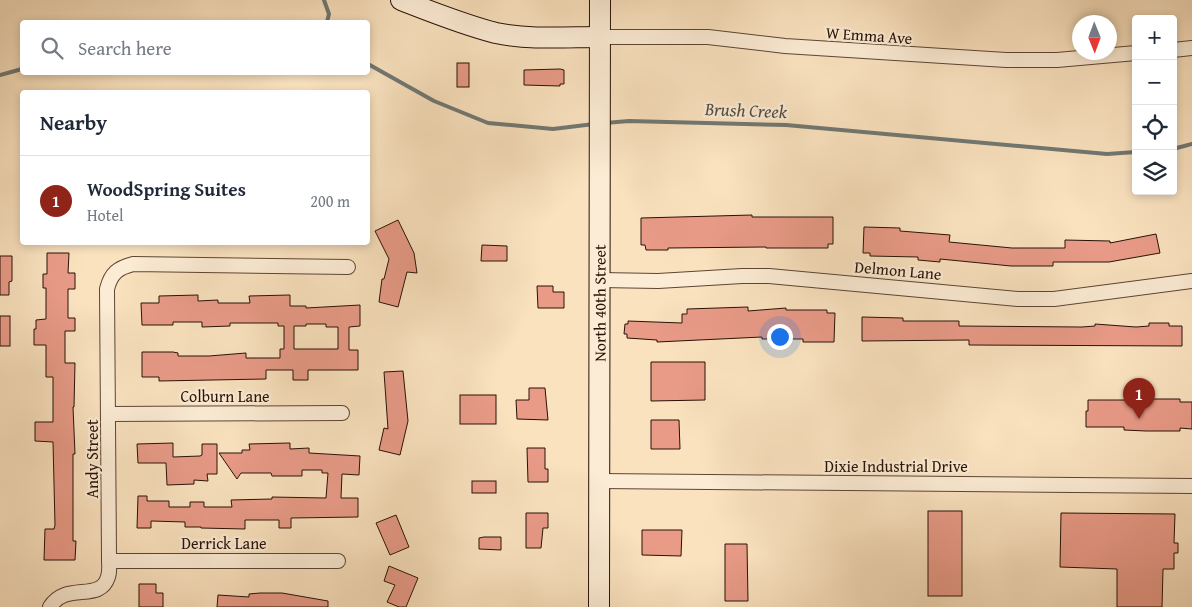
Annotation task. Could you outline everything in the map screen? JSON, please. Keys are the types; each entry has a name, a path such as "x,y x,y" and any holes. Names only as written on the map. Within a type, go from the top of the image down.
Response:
{"street":[{"path":"401,0 436,14 497,33 525,36 600,37"},
{"name":"North 40th Street","path":"599,607 600,0"},
{"name":"W Emma Ave","path":"600,37 708,37 785,46 1006,60 1057,60 1132,53"},
{"path":"1177,50 1192,48"},
{"name":"Andy Street","path":"50,607 54,600 61,595 70,592 94,591 103,586 108,579 109,414 107,289 109,280 114,272 133,264 348,267"},
{"name":"Delmon Lane","path":"600,280 658,281 769,276 1018,299 1054,299 1192,281"},
{"name":"Colburn Lane","path":"109,414 342,413"},
{"name":"Dixie Industrial Drive","path":"600,481 1192,486"},
{"name":"Derrick Lane","path":"109,561 338,561"}],"building":[{"path":"457,63 469,63 469,87 457,87"},
{"path":"524,70 564,70 564,84 560,84 560,86 524,85"},
{"path":"752,215 752,217 833,217 833,244 828,244 828,248 668,248 668,250 646,250 645,245 641,245 641,218"},
{"path":"398,220 414,253 417,273 407,272 398,307 379,302 382,279 384,279 389,259 375,231"},
{"path":"864,227 900,228 900,231 950,235 949,242 1012,248 1065,248 1065,240 1110,241 1110,243 1156,234 1160,253 1109,262 1053,262 1053,266 1011,266 940,259 940,262 918,260 918,257 870,256 870,253 863,253"},
{"path":"482,245 507,246 507,261 481,261"},
{"path":"47,253 69,253 68,273 75,273 75,289 68,289 68,318 75,318 75,331 65,331 65,363 75,363 73,407 75,454 73,454 73,541 76,541 75,560 44,560 45,529 54,529 55,525 53,442 35,441 35,422 53,422 53,377 46,377 46,345 34,345 34,329 36,329 36,320 46,319 46,288 43,288 43,274 47,274"},
{"path":"0,256 12,256 12,281 9,282 9,295 0,295"},
{"path":"537,286 553,286 553,292 564,292 564,308 538,308"},
{"path":"198,295 198,301 218,300 218,303 250,303 249,296 290,295 290,306 306,306 306,308 360,305 360,326 349,327 349,350 358,350 358,370 308,370 308,380 293,380 293,370 266,370 266,379 159,381 159,377 142,377 142,352 173,352 178,353 178,356 246,353 246,358 280,358 280,349 284,349 284,326 278,326 278,323 230,323 230,326 202,327 202,322 173,322 173,325 142,325 141,303 159,303 159,296","holes":["326,324 326,327 338,327 338,349 294,349 294,326"]},
{"path":"748,307 748,311 786,308 786,310 827,310 827,313 835,313 834,342 803,342 803,339 762,339 762,337 657,342 657,340 627,338 627,334 624,334 625,324 628,324 628,321 682,323 682,314 687,314 687,309"},
{"path":"0,316 10,316 10,346 0,346"},
{"path":"862,317 903,318 903,321 959,321 959,326 1082,327 1095,326 1095,324 1136,327 1149,326 1149,323 1169,323 1169,326 1182,326 1182,346 969,345 969,340 862,341"},
{"path":"651,362 705,362 705,400 651,401"},
{"path":"403,371 408,421 400,455 379,450 384,428 388,429 384,372"},
{"path":"529,388 545,388 548,420 517,419 516,400 529,400"},
{"path":"460,395 496,395 496,424 460,424"},
{"path":"1180,399 1180,402 1192,402 1192,429 1180,428 1180,431 1146,431 1124,430 1124,427 1086,427 1088,400"},
{"path":"651,420 679,420 680,449 651,449"},
{"path":"173,443 173,457 200,456 202,455 202,444 217,444 217,474 207,474 208,481 194,480 194,484 167,485 166,463 138,463 137,444"},
{"path":"290,443 290,449 309,448 309,453 360,456 359,475 342,474 341,498 358,498 358,517 291,518 291,528 279,528 279,520 245,520 245,529 185,527 185,522 151,521 151,528 137,528 138,496 147,496 147,501 169,501 169,507 190,507 190,502 204,502 204,507 232,507 231,500 272,499 272,497 326,498 328,473 322,473 322,470 302,470 302,476 241,473 237,479 219,453 242,453 242,450 250,450 249,444"},
{"path":"527,448 545,448 545,469 548,469 548,482 528,482"},
{"path":"472,481 496,481 496,493 472,493"},
{"path":"928,511 962,511 962,596 928,596"},
{"path":"526,513 548,513 548,528 543,528 541,548 526,548"},
{"path":"1061,513 1175,514 1174,543 1178,543 1178,553 1174,553 1174,569 1163,569 1162,607 1117,607 1117,569 1060,567"},
{"path":"396,515 409,547 390,555 376,523"},
{"path":"642,530 682,530 681,556 642,555"},
{"path":"501,537 501,550 479,549 479,538"},
{"path":"725,544 747,544 748,601 725,601"},
{"path":"389,566 418,578 406,607 399,607 387,602 395,585 384,581"},
{"path":"139,584 156,584 156,593 163,593 163,607 139,607"},
{"path":"282,593 328,601 328,607 217,607 218,595 249,597 249,594"}],"waterway":[{"name":"Brush Creek","path":"324,0 329,14 328,20"},
{"name":"Brush Creek","path":"370,65 434,101 488,123 553,129 594,124"},
{"path":"0,75 20,70"},
{"name":"Brush Creek","path":"605,123 629,121 786,125 1107,154 1132,152"},
{"name":"Brush Creek","path":"1177,148 1192,144"}],"place":[{"name":"WoodSpring Suites","path":"1139,419"}]}
